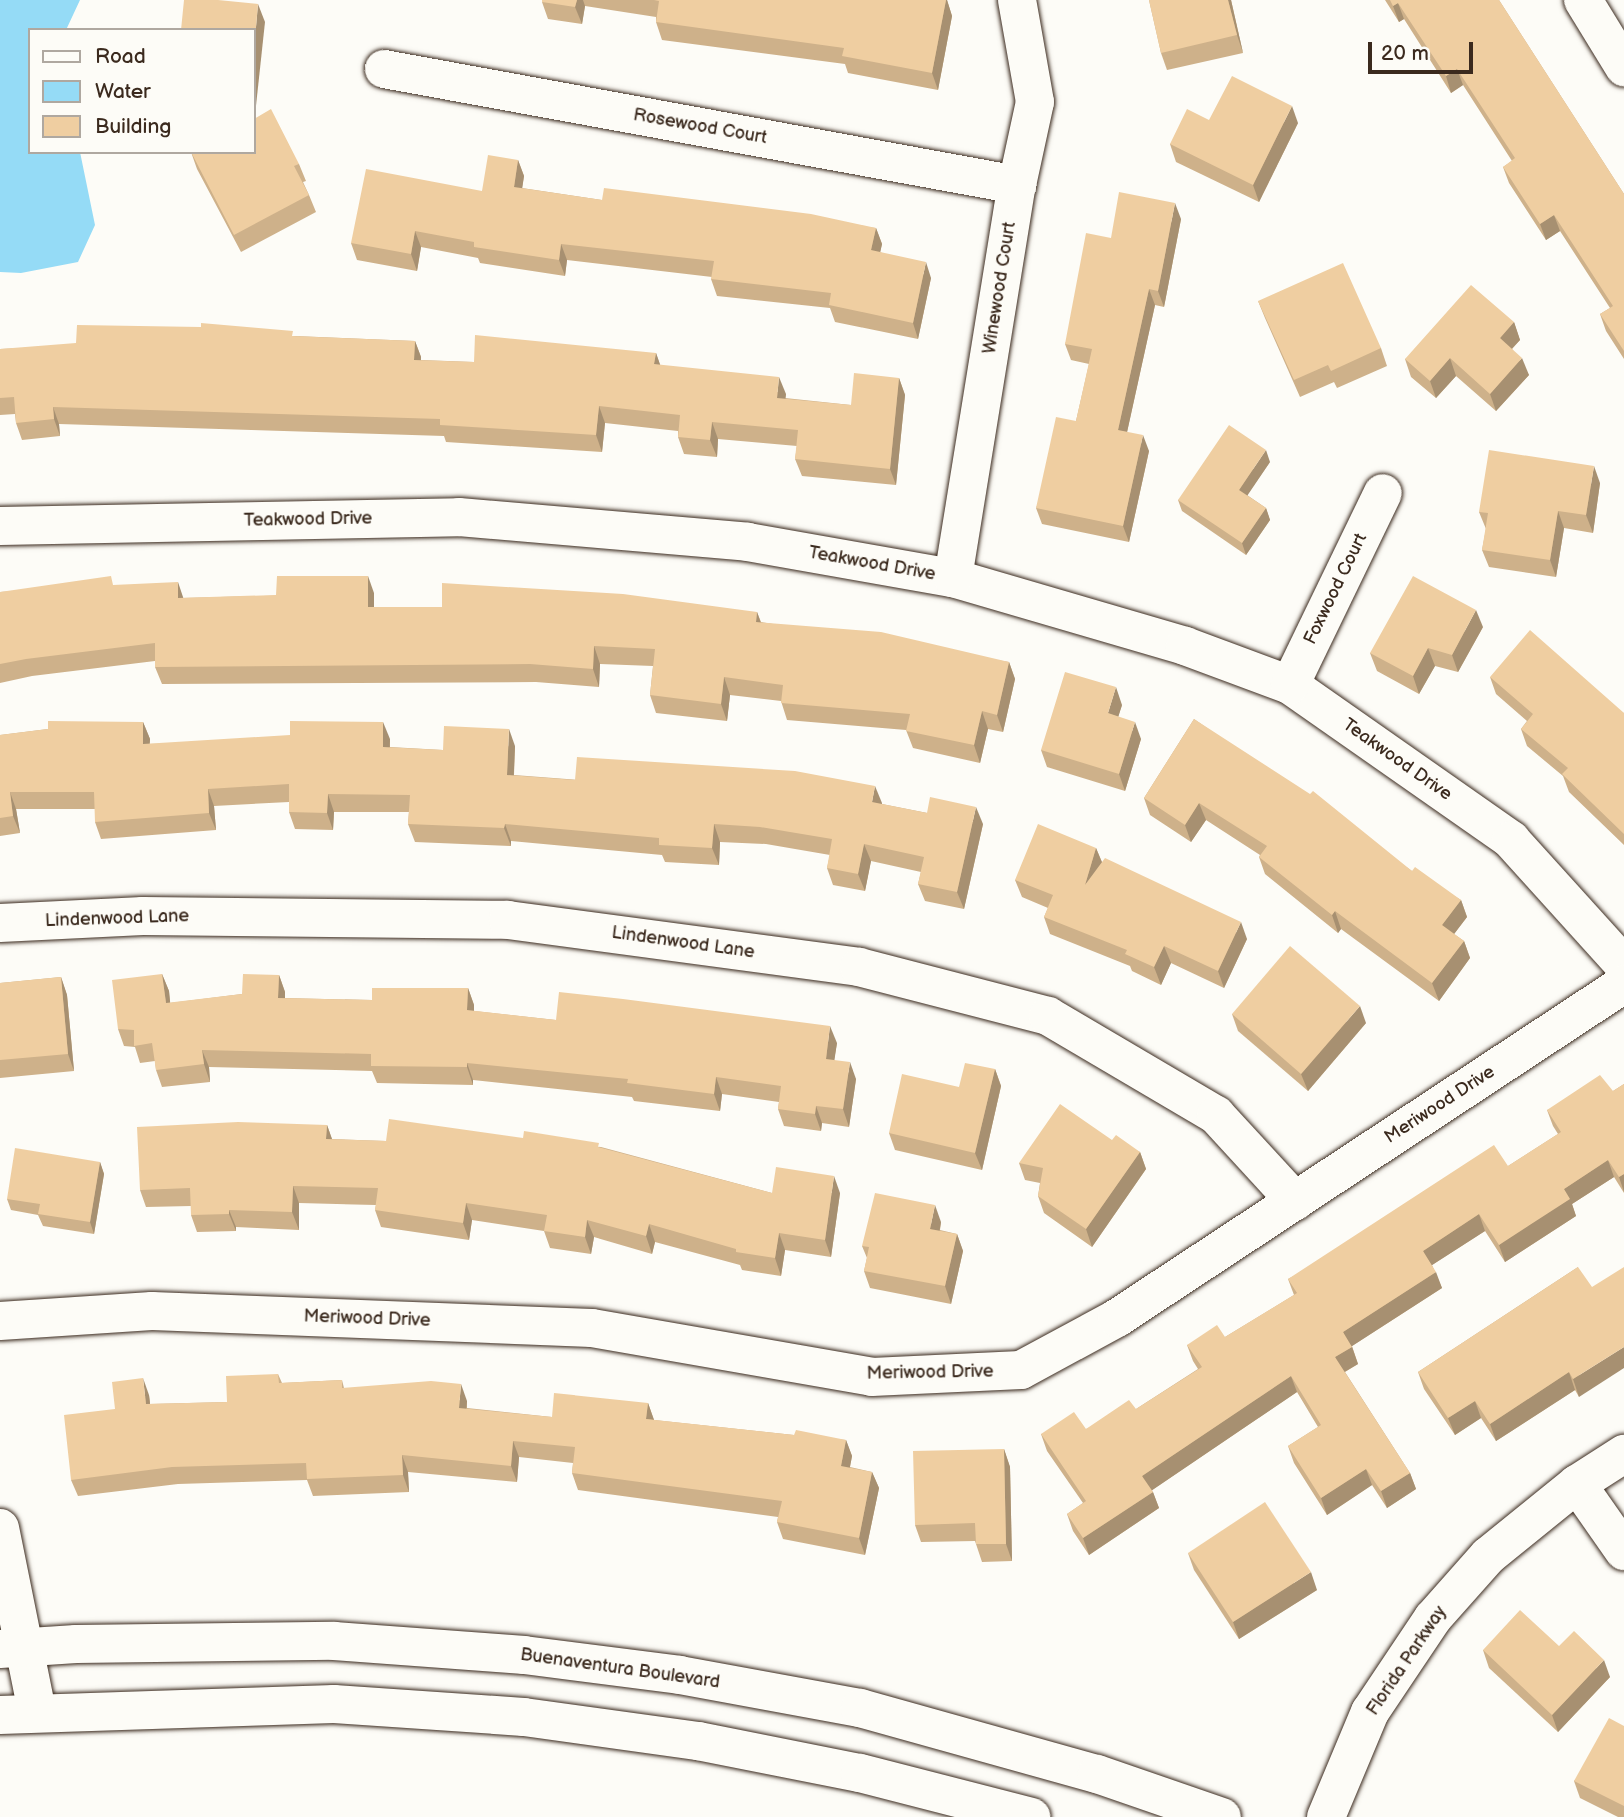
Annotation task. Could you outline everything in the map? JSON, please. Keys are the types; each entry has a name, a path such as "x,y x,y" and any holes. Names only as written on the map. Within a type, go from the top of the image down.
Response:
{"street":[{"name":"Winewood Court","path":"953,578 1017,186 1035,102 1017,0"},
{"path":"1583,0 1624,68"},
{"name":"Rosewood Court","path":"384,69 1017,186"},
{"name":"Foxwood Court","path":"1290,685 1383,493"},
{"name":"Teakwood Drive","path":"0,526 459,517 748,542 953,578 1185,646 1290,685 1511,840 1624,965"},
{"name":"Lindenwood Lane","path":"0,923 143,916 508,920 859,967 1048,1016 1216,1115 1295,1201"},
{"name":"Meriwood Drive","path":"0,1321 152,1311 592,1328 872,1377 1021,1370 1118,1318 1624,984"},
{"name":"Florida Parkway","path":"1326,1817 1370,1712 1433,1618 1488,1556 1577,1484 1624,1454"},
{"path":"1577,1484 1624,1551"},
{"path":"0,1528 18,1713 334,1704 524,1717 712,1744 860,1773 1031,1817"},
{"name":"Buenaventura Boulevard","path":"12,1648 334,1641 524,1655 680,1675 860,1708 1097,1774 1222,1817"}],"water":[{"path":"0,0 80,0 67,28 28,28 28,154 80,154 95,225 78,262 21,273 0,272"}],"building":[{"path":"184,0 258,4 256,28 181,28"},
{"path":"542,0 577,0 575,7"},
{"path":"654,0 946,0 932,73 842,56 844,48 656,22 659,1"},
{"path":"1149,0 1228,0 1237,35 1161,53"},
{"path":"1390,0 1499,0 1624,194 1624,351 1600,314 1613,306 1554,215 1540,224 1503,167 1515,158 1457,69 1446,76 1398,3 1393,6"},
{"path":"1232,76 1292,106 1253,185 1170,144 1187,109 1209,120"},
{"path":"271,109 299,164 294,166 309,195 234,235 192,154 256,154 256,118"},
{"path":"488,155 518,160 514,187 602,200 604,188 811,214 876,228 871,250 926,262 913,323 829,305 831,293 711,279 714,261 561,244 559,260 474,247 474,242 415,231 411,254 351,243 366,169 482,191"},
{"path":"1119,192 1175,203 1158,291 1149,289 1118,430 1143,435 1123,526 1036,508 1056,417 1076,421 1092,349 1065,344 1086,233 1111,238"},
{"path":"1343,263 1381,348 1331,371 1328,365 1294,380 1258,301"},
{"path":"1471,285 1514,322 1500,338 1522,358 1490,394 1450,358 1430,381 1405,359"},
{"path":"201,323 293,331 292,336 415,341 414,360 474,362 475,335 656,353 654,364 779,377 777,398 851,405 854,373 899,378 890,469 795,459 798,430 712,422 710,440 678,437 680,415 599,406 596,435 440,425 440,419 53,407 54,419 16,423 14,397 0,398 0,349 76,343 77,325 201,327"},
{"path":"1229,425 1266,450 1239,490 1266,508 1242,543 1178,500"},
{"path":"1489,450 1594,466 1586,515 1558,511 1550,560 1482,550 1488,513 1479,512"},
{"path":"111,576 113,585 178,582 178,598 276,595 277,576 368,576 368,607 442,607 442,583 623,594 757,612 756,622 881,632 1009,662 997,715 982,711 974,745 906,731 910,714 781,703 783,685 724,677 721,704 650,695 655,649 594,646 593,669 530,664 155,667 155,643 0,664 0,592"},
{"path":"1413,576 1476,610 1452,655 1428,648 1413,676 1370,653"},
{"path":"1530,630 1624,713 1624,834 1562,774 1568,768 1521,729 1533,714 1490,677"},
{"path":"1065,672 1116,687 1108,713 1135,722 1119,774 1041,750"},
{"path":"1194,719 1310,794 1313,791 1412,871 1415,867 1461,900 1442,925 1464,941 1432,983 1335,911 1332,915 1259,857 1267,846 1199,803 1185,825 1144,798"},
{"path":"48,721 143,722 143,744 290,735 290,721 383,722 383,747 443,750 444,726 509,729 507,775 575,780 577,757 795,771 875,786 872,802 927,813 930,797 976,807 957,892 918,884 924,857 864,844 858,874 827,868 832,839 760,827 714,824 712,848 659,845 659,838 505,824 504,828 408,824 410,795 328,794 327,813 289,812 289,784 208,789 209,813 95,822 94,792 10,792 13,816 0,818 0,735 48,729"},
{"path":"1038,824 1096,848 1085,885 1105,858 1241,922 1218,971 1164,946 1154,967 1125,954 1127,950 1044,917 1053,895 1015,880"},
{"path":"1290,946 1360,1006 1301,1074 1232,1014"},
{"path":"162,974 166,1003 242,994 243,974 279,975 278,998 372,1000 372,988 468,988 467,1010 556,1020 559,992 830,1026 826,1059 850,1062 843,1109 816,1106 815,1114 778,1109 781,1086 716,1077 714,1094 627,1083 628,1079 467,1063 467,1067 371,1066 371,1054 202,1050 204,1064 156,1070 152,1043 134,1046 134,1030 118,1029 112,980"},
{"path":"61,977 68,1054 0,1060 0,983"},
{"path":"965,1063 995,1069 975,1153 889,1133 902,1074 959,1087"},
{"path":"1600,1075 1613,1091 1624,1084 1624,1174 1619,1177 1608,1160 1564,1189 1570,1199 1499,1245 1479,1214 1423,1251 1436,1272 1343,1332 1352,1347 1335,1357 1410,1473 1381,1491 1366,1469 1321,1498 1288,1446 1321,1425 1291,1376 1142,1476 1153,1492 1083,1538 1067,1514 1086,1501 1041,1434 1074,1412 1086,1429 1129,1400 1136,1409 1202,1367 1187,1345 1217,1325 1225,1337 1297,1293 1288,1279 1494,1145 1508,1166 1561,1132 1547,1110"},
{"path":"1060,1104 1112,1140 1116,1135 1140,1152 1086,1229 1038,1196 1043,1168 1019,1163"},
{"path":"389,1119 523,1138 524,1131 599,1143 598,1147 772,1193 776,1167 834,1176 825,1240 779,1233 775,1258 736,1252 736,1249 649,1224 646,1236 587,1220 585,1237 544,1231 547,1215 466,1203 463,1223 375,1210 378,1188 293,1186 292,1212 229,1210 229,1214 191,1215 190,1188 140,1190 137,1127 238,1122 327,1125 326,1139 386,1141"},
{"path":"15,1148 100,1162 90,1222 38,1214 40,1204 7,1199"},
{"path":"875,1193 935,1205 930,1229 957,1234 945,1286 864,1271 869,1247 862,1246"},
{"path":"1578,1267 1592,1287 1624,1267 1624,1347 1573,1379 1569,1372 1490,1424 1475,1401 1448,1418 1418,1372"},
{"path":"278,1374 279,1383 342,1380 342,1388 431,1381 461,1384 459,1408 552,1417 554,1393 648,1403 646,1419 794,1435 796,1430 846,1440 841,1466 872,1472 859,1538 777,1522 782,1501 572,1473 575,1447 513,1441 511,1466 402,1455 403,1475 307,1479 306,1463 172,1467 71,1480 64,1415 115,1409 112,1382 143,1378 146,1404 227,1402 226,1376"},
{"path":"1004,1449 1006,1544 976,1544 975,1523 915,1525 913,1451"},
{"path":"1265,1502 1311,1572 1233,1622 1188,1553"},
{"path":"1520,1610 1559,1646 1574,1631 1604,1660 1552,1715 1483,1650"},
{"path":"1609,1718 1624,1726 1624,1806 1574,1781"}]}
